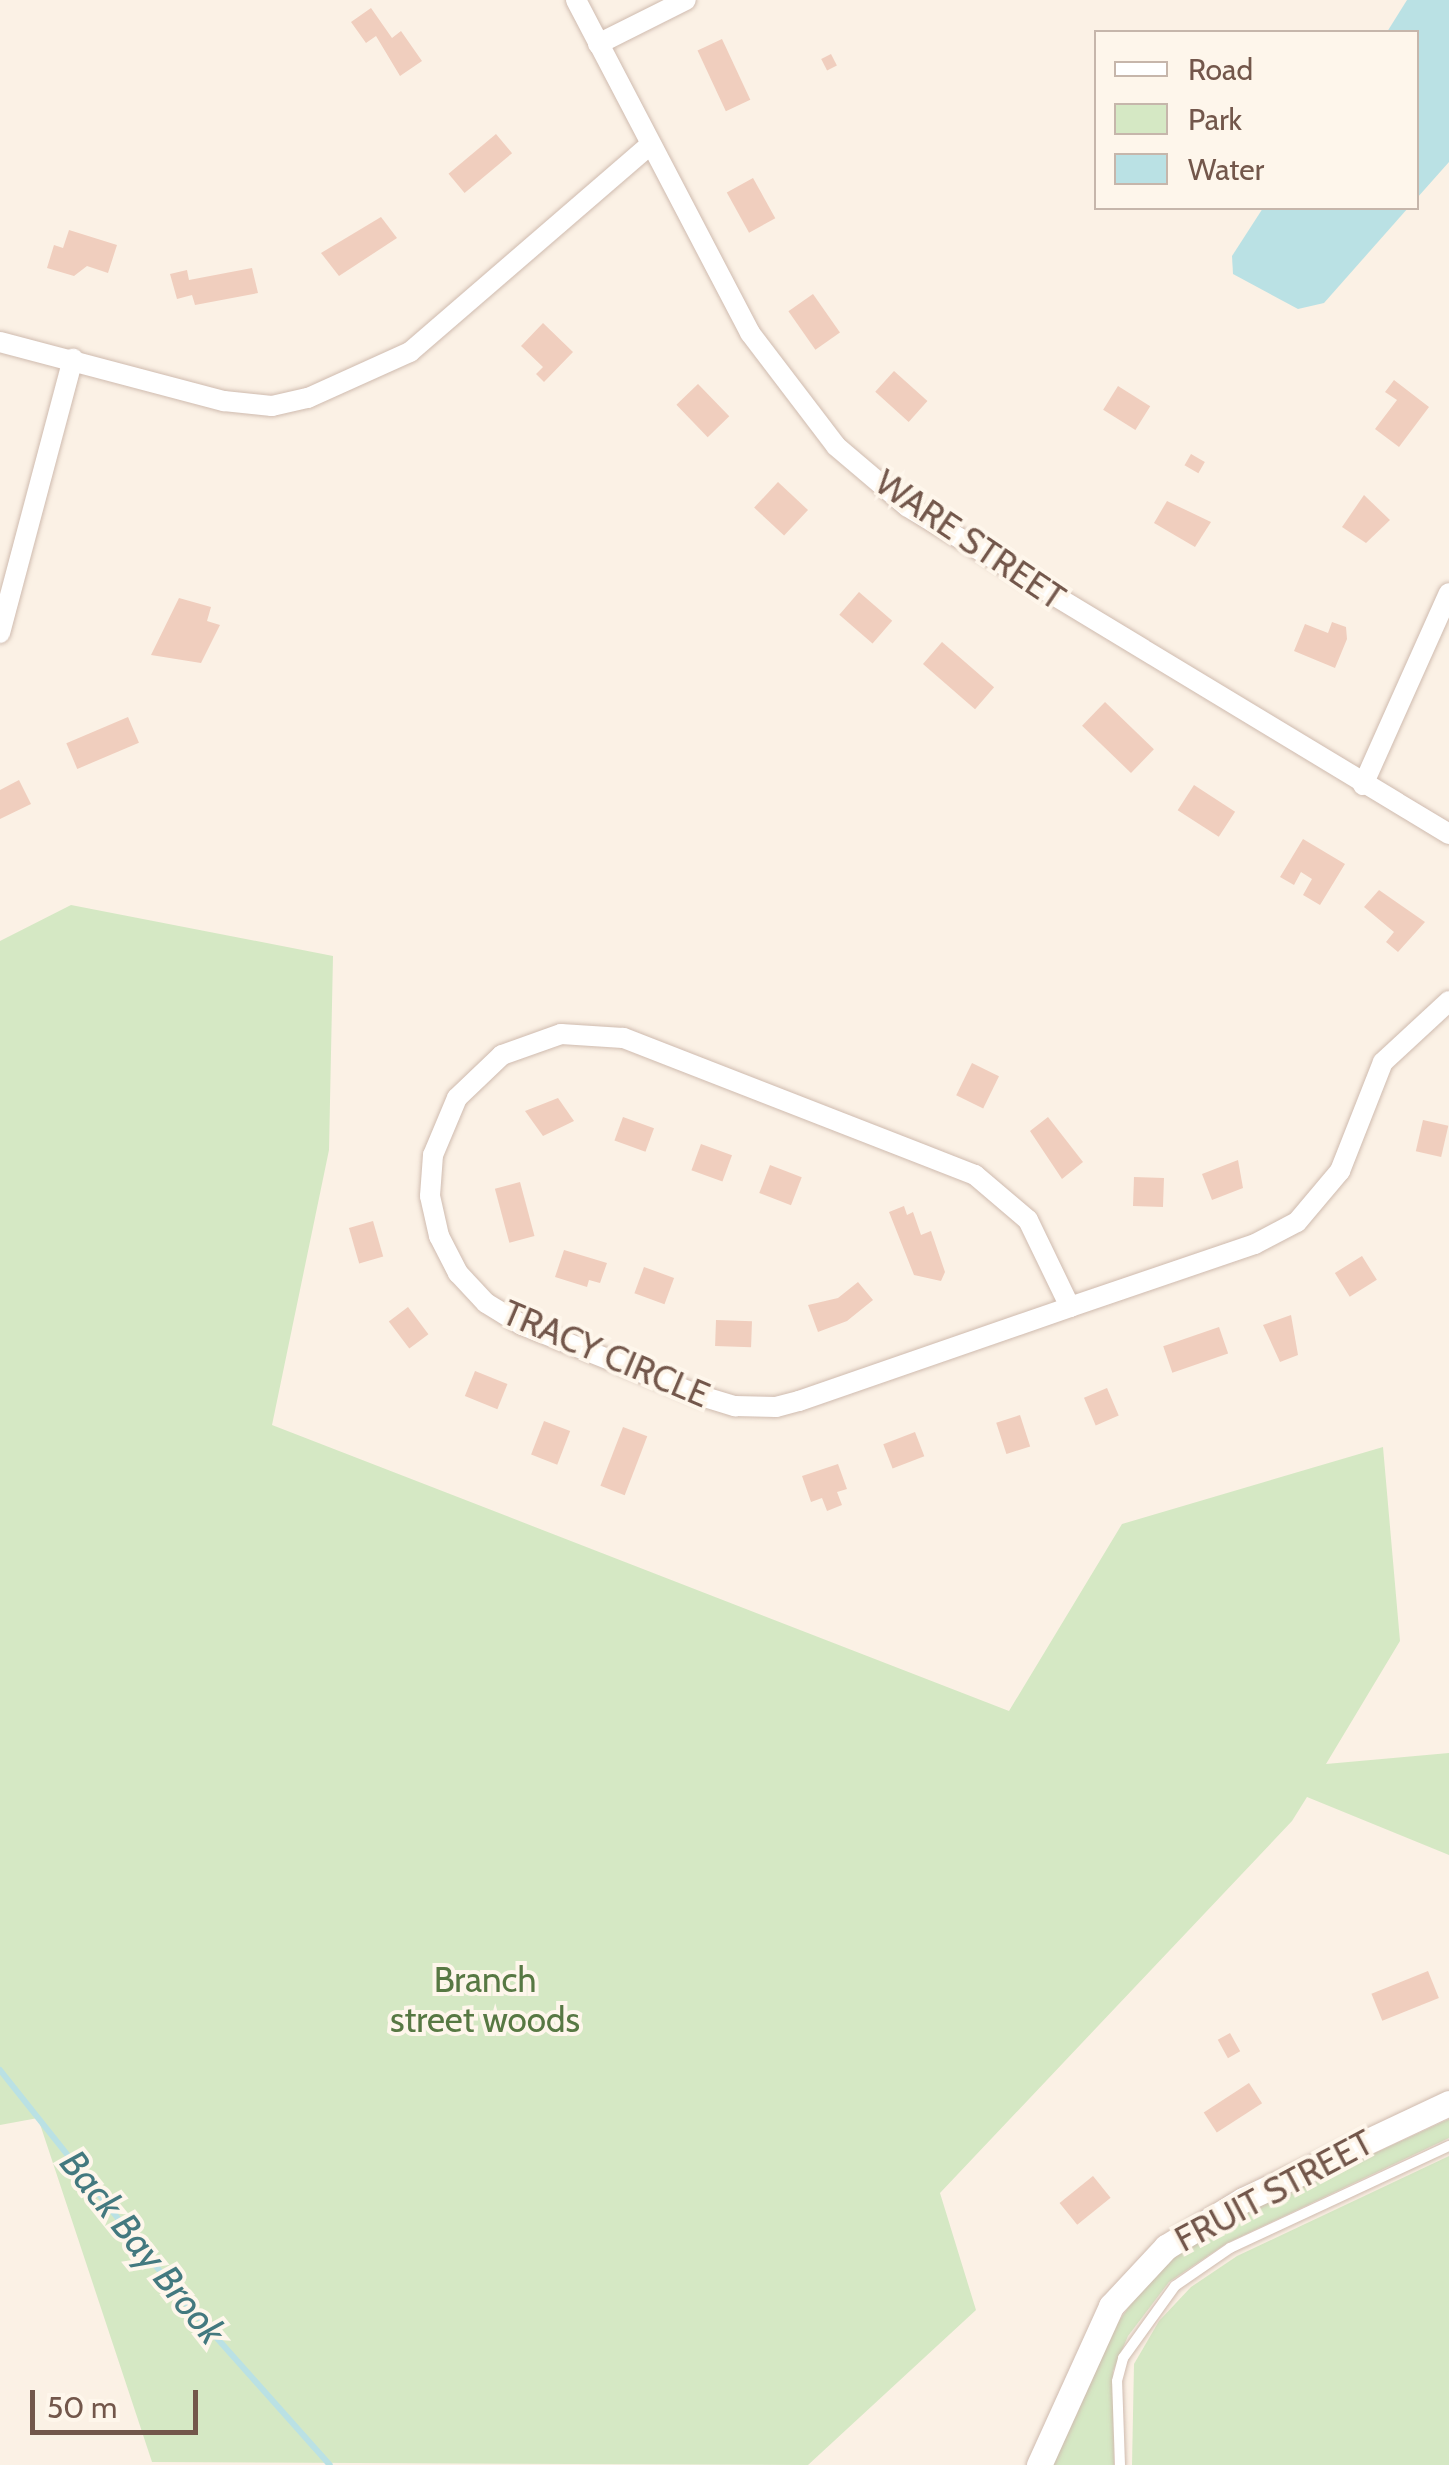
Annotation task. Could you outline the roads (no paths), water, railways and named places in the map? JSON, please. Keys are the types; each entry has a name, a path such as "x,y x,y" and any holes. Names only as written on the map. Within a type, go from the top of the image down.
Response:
{"street":[{"name":"WARE STREET","path":"576,0 750,333 836,446 908,508 1363,786 1449,834"},
{"path":"598,44 686,0"},
{"path":"0,342 224,402 272,406 308,398 410,352 650,145"},
{"path":"0,633 72,359"},
{"path":"1363,786 1449,593"},
{"name":"TRACY CIRCLE","path":"1070,1308 1028,1220 975,1175 623,1038 561,1034 502,1055 458,1098 433,1155 430,1196 439,1236 458,1273 486,1303 522,1324 735,1406 799,1401 1070,1308 1255,1244 1297,1222 1340,1172 1384,1062 1449,1001"},
{"name":"FRUIT STREET","path":"1039,2465 1112,2306 1166,2246 1243,2200 1449,2103"}],"lane":[{"path":"1120,2465 1117,2381 1123,2358 1175,2286 1230,2248 1449,2146"}],"water":[{"path":"1407,0 1449,0 1449,162 1419,196 1419,30 1388,30"},
{"path":"1262,210 1406,210 1324,303 1298,309 1233,274 1232,256"}],"waterway":[{"name":"Back Bay Brook","path":"0,2070 182,2299 330,2465"}],"park label":[{"name":"Branch street woods","path":"485,2000"}]}
